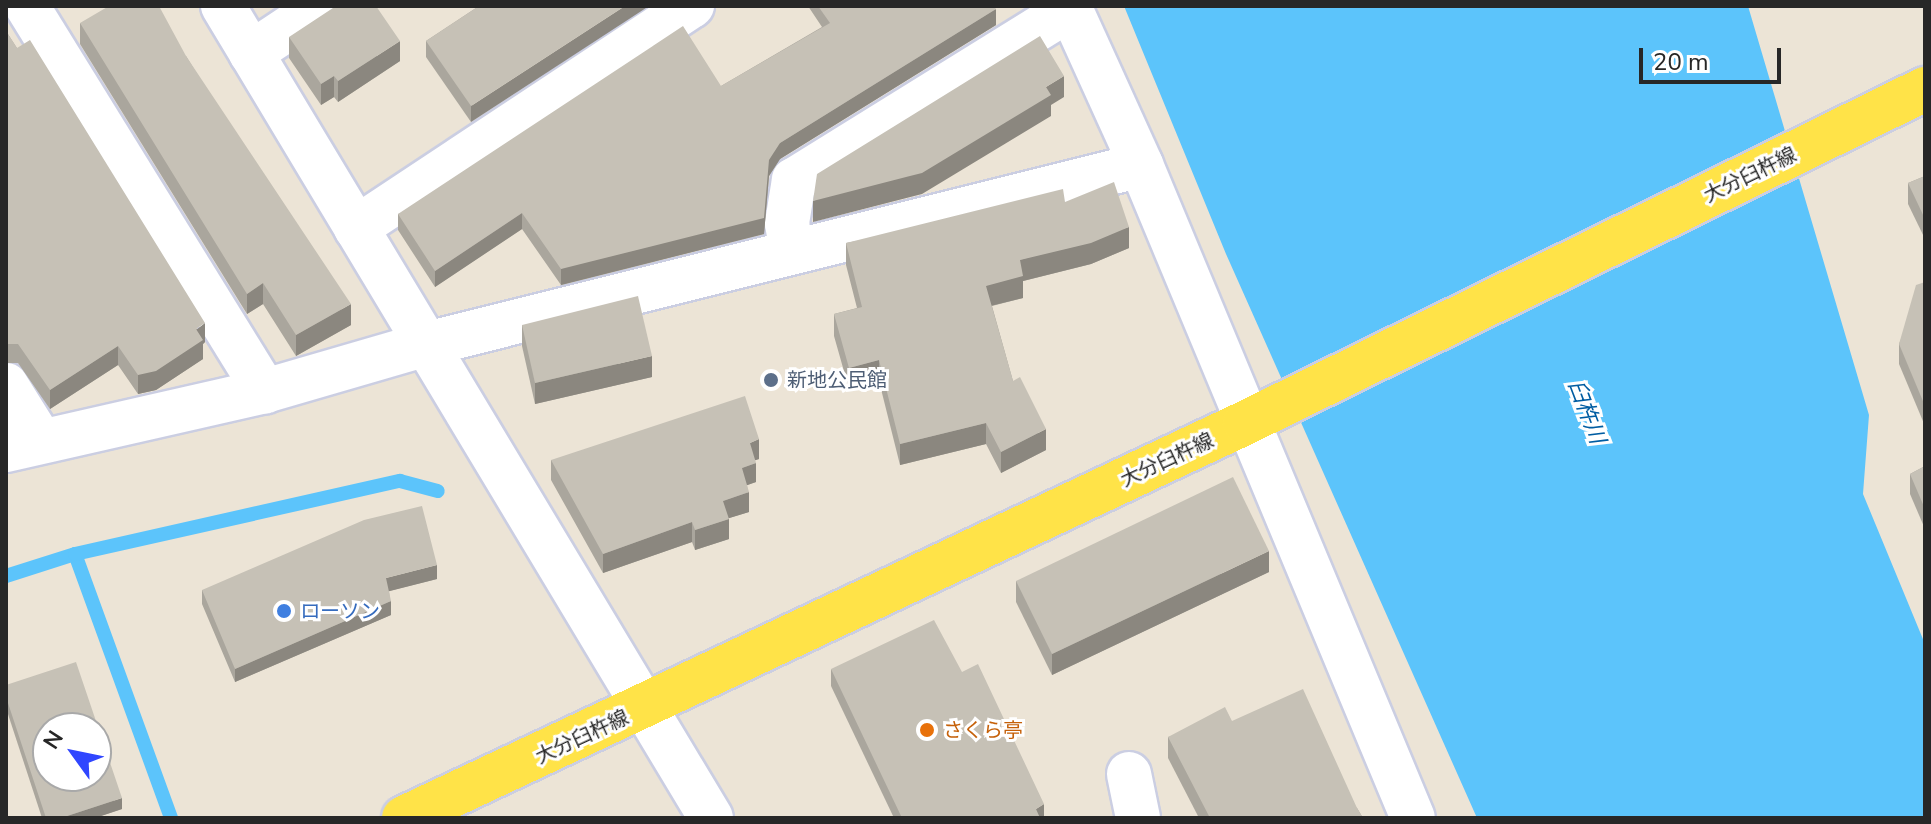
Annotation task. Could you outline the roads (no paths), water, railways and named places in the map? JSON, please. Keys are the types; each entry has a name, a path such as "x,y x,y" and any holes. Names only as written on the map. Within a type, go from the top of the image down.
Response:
{"main road":[{"name":"大分臼杵線","path":"404,818 644,708 1258,416 1925,89"}],"street":[{"path":"27,6 265,391"},
{"path":"223,6 711,818"},
{"path":"251,53 322,6"},
{"path":"356,228 692,6"},
{"path":"792,252 787,223 794,180 1070,7 1258,416 1413,818"},
{"path":"6,385 24,446 265,391 427,344 1141,165"},
{"path":"1129,774 1138,818"}],"water":[{"name":"臼杵川","path":"1124,6 1748,6 1869,415 1863,494 1925,644 1925,818 1477,818 1226,254"}],"waterway":[{"path":"6,576 75,554 400,481 438,491"},
{"path":"75,554 171,818"}],"place":[{"name":"新地公民館","path":"771,380"},
{"name":"ローソン","path":"284,611"},
{"name":"さくら亭","path":"927,730"}]}
